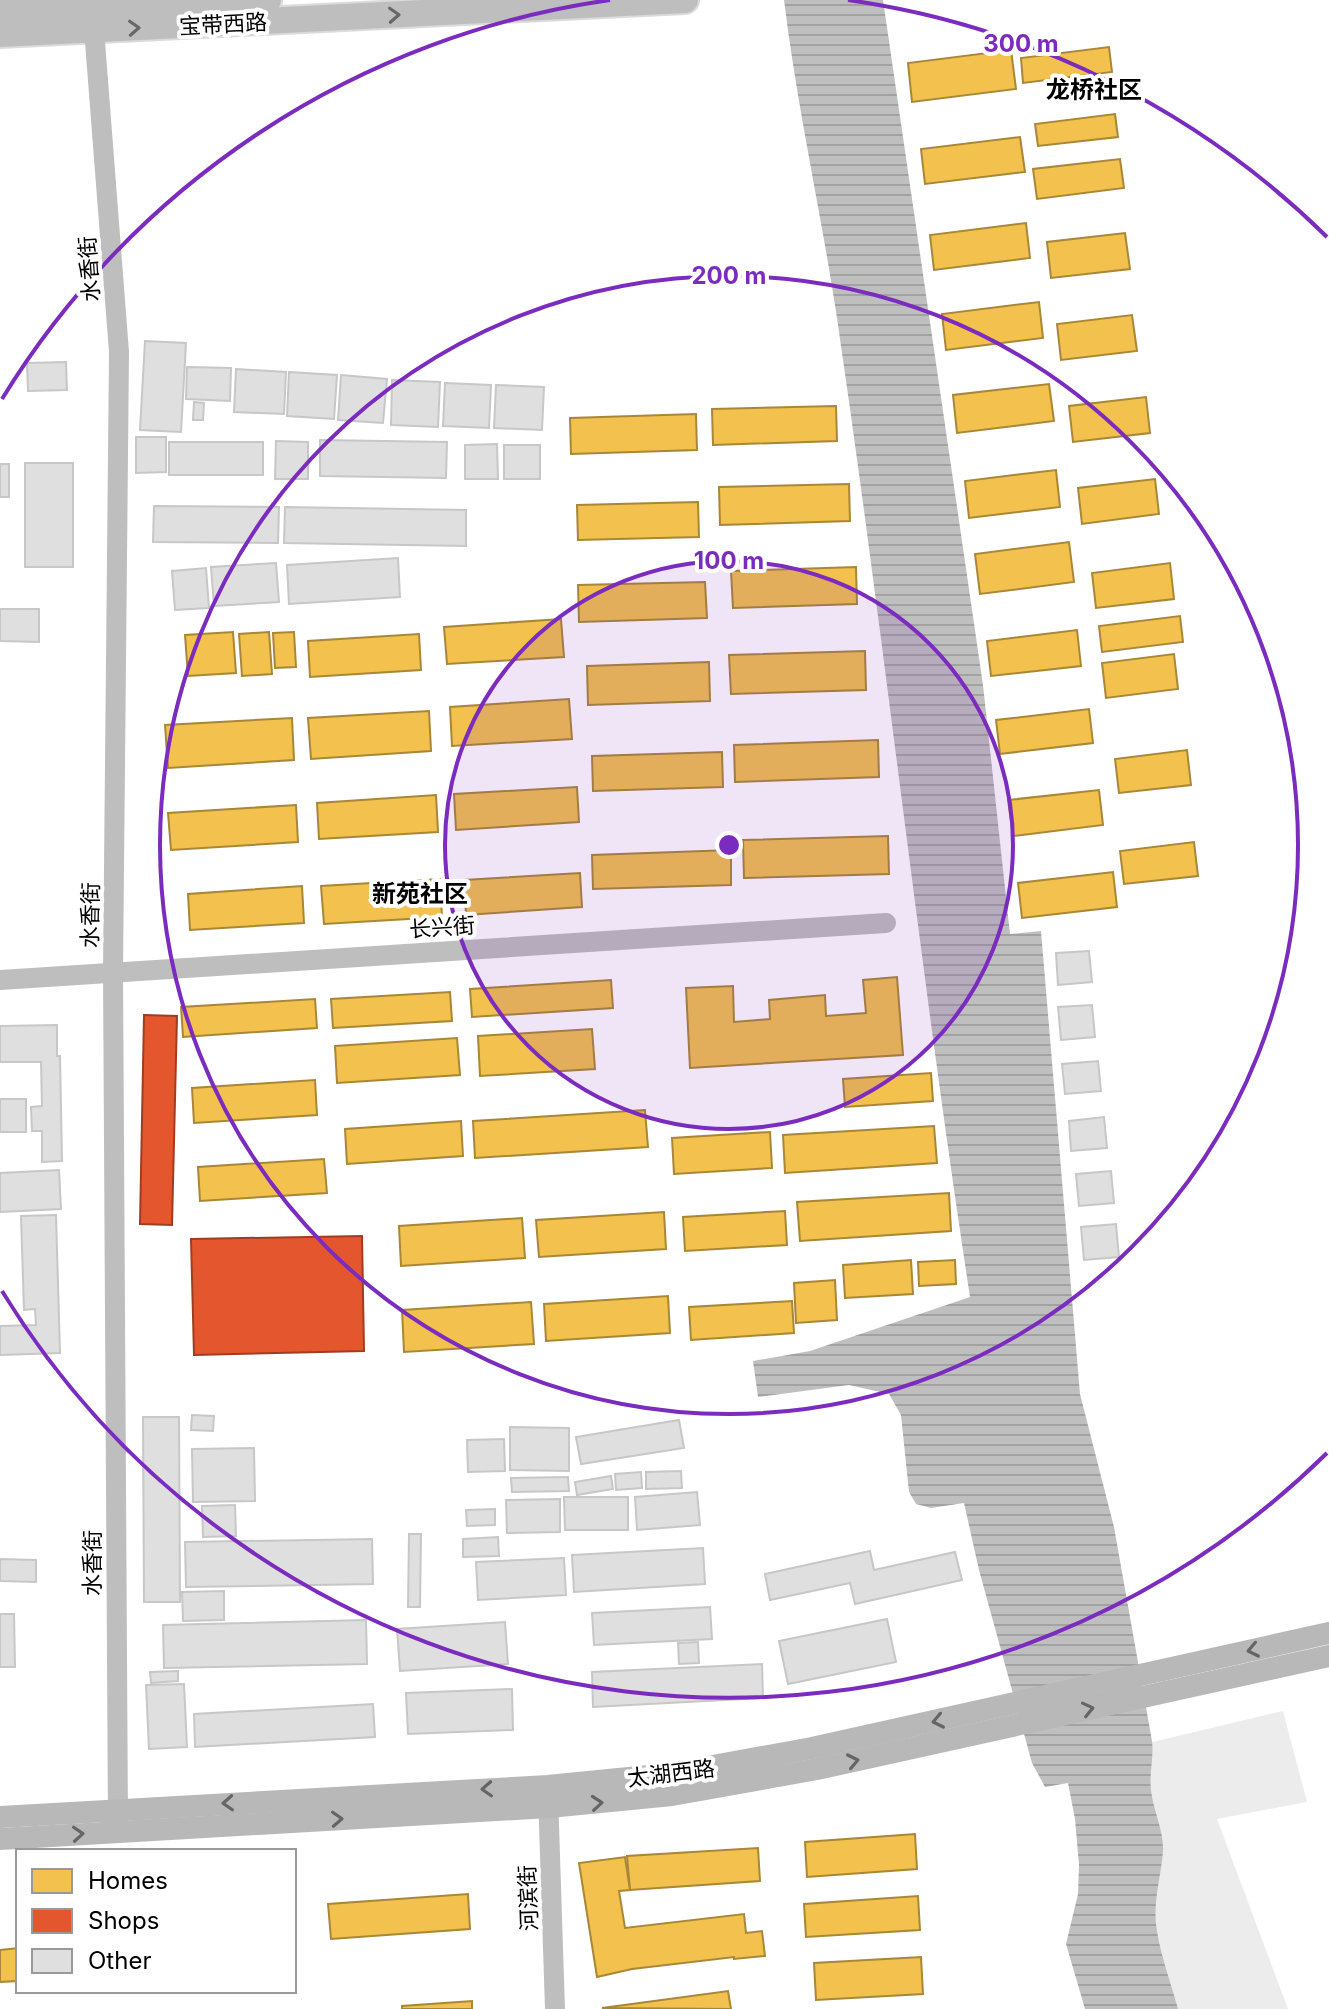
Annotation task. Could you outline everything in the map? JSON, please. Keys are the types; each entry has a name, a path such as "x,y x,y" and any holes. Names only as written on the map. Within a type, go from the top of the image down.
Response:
{"main road":[{"name":"宝带西路","path":"0,34 93,13 268,0"},
{"name":"宝带西路","path":"0,13 685,0"},
{"name":"太湖西路","path":"1016,1715 1151,1671 1329,1633"},
{"name":"太湖西路","path":"0,1817 118,1820 548,1796 626,1779 1158,1693 1329,1656"},
{"name":"太湖西路","path":"0,1839 118,1820"}],"street":[{"name":"水香街","path":"93,13 119,352 113,971 118,1820"},
{"name":"长兴街","path":"0,980 886,923"},
{"name":"河滨街","path":"548,1796 555,2009"}],"shaded area":[{"path":"784,0 883,0 983,685 1010,934 1041,931 1080,1394 1114,1527 1152,1741 1151,1790 1163,1843 1156,1921 1178,2009 1085,2009 1066,1944 1078,1894 1079,1865 1068,1783 1045,1787 1032,1763 979,1570 964,1503 931,1508 916,1504 909,1492 901,1415 889,1394 849,1385 758,1397 753,1361 810,1351 970,1297 837,318"},
{"path":"1283,1711 1307,1802 1217,1819 1288,2009 1165,2009 1123,1749"}],"building: Homes":[{"path":"1109,47 1112,72 1023,83 1021,58"},
{"path":"1011,50 1016,89 912,102 908,63"},
{"path":"1115,114 1118,137 1038,146 1035,124"},
{"path":"1020,137 1025,172 925,184 921,149"},
{"path":"1120,159 1124,188 1037,199 1033,169"},
{"path":"1026,223 1030,258 934,270 930,235"},
{"path":"1125,233 1130,269 1051,278 1047,242"},
{"path":"1039,302 1043,338 946,350 942,314"},
{"path":"1132,315 1137,351 1061,360 1057,324"},
{"path":"1049,384 1054,421 957,433 953,395"},
{"path":"1146,397 1150,433 1073,442 1069,406"},
{"path":"836,406 837,441 713,445 712,409"},
{"path":"696,414 697,450 571,454 570,418"},
{"path":"1056,470 1060,507 969,518 965,481"},
{"path":"1155,479 1159,514 1082,524 1078,488"},
{"path":"849,484 850,521 720,525 719,487"},
{"path":"698,502 699,537 578,540 577,505"},
{"path":"1069,542 1074,582 980,594 975,554"},
{"path":"1170,563 1174,599 1096,608 1092,573"},
{"path":"856,567 857,604 733,608 731,571"},
{"path":"705,582 707,618 579,622 578,585"},
{"path":"1180,616 1183,642 1102,652 1099,626"},
{"path":"561,619 564,657 447,664 444,627"},
{"path":"1077,630 1081,666 991,676 987,641"},
{"path":"233,632 236,673 188,676 185,635"},
{"path":"269,632 272,674 242,676 239,634"},
{"path":"294,632 296,667 275,668 273,633"},
{"path":"419,634 421,670 310,677 308,641"},
{"path":"865,651 866,690 731,694 729,655"},
{"path":"1174,654 1178,689 1106,698 1102,663"},
{"path":"709,662 710,701 588,705 587,666"},
{"path":"569,699 572,739 452,746 450,707"},
{"path":"1089,709 1093,743 1000,754 996,720"},
{"path":"429,711 431,751 311,759 308,718"},
{"path":"292,718 294,760 168,768 165,725"},
{"path":"878,740 879,777 735,782 734,745"},
{"path":"1187,750 1191,785 1119,793 1115,759"},
{"path":"722,752 723,787 593,791 592,756"},
{"path":"577,787 579,822 456,830 454,794"},
{"path":"1099,790 1103,825 1013,836 1008,800"},
{"path":"436,795 438,832 319,839 317,803"},
{"path":"296,805 298,842 171,850 168,813"},
{"path":"888,836 889,874 744,878 743,840"},
{"path":"1194,842 1198,876 1124,884 1120,851"},
{"path":"731,850 731,885 593,889 592,855"},
{"path":"1113,872 1117,907 1022,918 1018,883"},
{"path":"580,873 582,907 466,915 464,880"},
{"path":"440,879 442,917 324,924 321,886"},
{"path":"302,886 304,923 190,930 188,894"},
{"path":"897,977 903,1055 690,1068 686,988 733,986 734,1022 770,1019 769,1000 825,995 826,1016 866,1013 863,980"},
{"path":"611,980 613,1008 472,1017 470,989"},
{"path":"450,992 452,1021 333,1028 331,999"},
{"path":"315,999 317,1028 183,1037 181,1007"},
{"path":"592,1029 595,1069 480,1076 478,1036"},
{"path":"457,1038 460,1075 337,1083 335,1046"},
{"path":"931,1073 933,1101 845,1107 843,1079"},
{"path":"315,1080 317,1115 194,1123 192,1088"},
{"path":"645,1110 648,1147 475,1158 473,1121"},
{"path":"461,1121 463,1156 347,1164 345,1129"},
{"path":"934,1126 937,1163 785,1173 783,1135"},
{"path":"770,1132 772,1168 674,1174 672,1138"},
{"path":"324,1159 327,1193 200,1201 198,1167"},
{"path":"949,1193 951,1231 800,1241 797,1202"},
{"path":"785,1211 787,1245 685,1251 683,1217"},
{"path":"664,1212 666,1249 539,1257 536,1220"},
{"path":"522,1218 525,1258 401,1266 399,1226"},
{"path":"911,1260 913,1294 845,1298 843,1265"},
{"path":"955,1260 956,1284 919,1286 918,1262"},
{"path":"835,1280 837,1320 796,1323 794,1283"},
{"path":"668,1296 670,1333 546,1341 544,1304"},
{"path":"792,1301 794,1333 691,1340 689,1307"},
{"path":"531,1302 534,1344 404,1352 402,1310"},
{"path":"915,1834 917,1869 807,1877 805,1842"},
{"path":"758,1848 760,1881 630,1890 627,1856"},
{"path":"625,1857 630,1890 619,1891 625,1928 744,1914 746,1933 762,1931 765,1956 632,1969 597,1977 579,1863"},
{"path":"468,1894 470,1929 331,1939 328,1904"},
{"path":"918,1896 920,1930 806,1937 804,1904"},
{"path":"16,1948 16,1981 0,1982 0,1950"},
{"path":"921,1957 923,1994 816,2000 814,1963"},
{"path":"728,1991 731,2009 602,2008"},
{"path":"472,2001 472,2009 402,2009 402,2006"}],"building: Shops":[{"path":"144,1015 177,1016 172,1225 140,1224"},
{"path":"362,1236 364,1351 194,1355 191,1239"}],"building: Other":[{"path":"145,341 186,343 181,432 140,430"},
{"path":"66,362 67,390 28,391 27,363"},
{"path":"187,367 231,368 230,401 186,399"},
{"path":"236,369 286,372 284,414 234,412"},
{"path":"289,372 337,375 334,419 287,416"},
{"path":"341,375 387,379 383,423 338,420"},
{"path":"392,380 440,382 438,427 391,425"},
{"path":"445,383 491,385 489,428 443,426"},
{"path":"496,385 544,387 542,430 494,428"},
{"path":"194,402 204,403 203,420 193,420"},
{"path":"136,437 166,437 166,472 136,473"},
{"path":"320,440 447,442 446,478 320,476"},
{"path":"276,441 308,442 308,479 275,479"},
{"path":"169,442 263,442 263,475 169,475"},
{"path":"497,444 498,479 465,479 465,445"},
{"path":"504,445 540,445 540,479 504,479"},
{"path":"25,463 73,463 73,567 25,567"},
{"path":"0,464 9,464 9,497 0,497"},
{"path":"154,506 279,507 278,543 153,542"},
{"path":"285,507 466,510 466,546 284,543"},
{"path":"398,558 400,597 289,604 287,565"},
{"path":"276,563 279,602 214,606 211,567"},
{"path":"206,568 209,608 175,610 172,571"},
{"path":"0,609 39,609 39,642 0,641"},
{"path":"1089,951 1092,982 1058,985 1056,953"},
{"path":"1092,1005 1095,1037 1061,1040 1058,1007"},
{"path":"57,1025 62,1161 42,1162 42,1131 32,1131 31,1107 42,1106 41,1062 0,1062 0,1026"},
{"path":"1098,1061 1101,1091 1065,1094 1062,1064"},
{"path":"0,1099 26,1099 26,1132 0,1132"},
{"path":"1104,1117 1107,1148 1071,1151 1069,1121"},
{"path":"59,1170 61,1209 0,1212 0,1173"},
{"path":"1111,1171 1114,1203 1079,1206 1076,1174"},
{"path":"56,1215 60,1353 0,1355 0,1326 36,1325 35,1309 24,1310 21,1216"},
{"path":"1116,1224 1119,1257 1084,1260 1081,1227"},
{"path":"192,1415 214,1416 213,1431 191,1430"},
{"path":"143,1417 179,1417 180,1602 144,1602"},
{"path":"679,1420 684,1448 581,1464 576,1437"},
{"path":"510,1427 569,1428 569,1471 510,1470"},
{"path":"504,1439 505,1471 468,1472 467,1440"},
{"path":"254,1448 255,1501 193,1502 192,1449"},
{"path":"681,1471 682,1488 646,1489 646,1472"},
{"path":"641,1472 642,1488 616,1490 615,1474"},
{"path":"611,1476 613,1489 577,1495 575,1482"},
{"path":"568,1477 569,1491 512,1492 511,1478"},
{"path":"697,1492 700,1525 637,1530 635,1497"},
{"path":"564,1497 628,1497 628,1530 565,1530"},
{"path":"560,1499 560,1532 507,1533 506,1500"},
{"path":"235,1505 236,1536 203,1537 202,1506"},
{"path":"495,1509 495,1525 467,1526 466,1510"},
{"path":"409,1534 421,1534 420,1607 408,1607"},
{"path":"498,1537 499,1556 463,1557 463,1539"},
{"path":"372,1539 373,1584 186,1587 185,1542"},
{"path":"703,1548 705,1584 574,1592 572,1555"},
{"path":"870,1551 874,1570 955,1552 962,1580 855,1604 850,1583 770,1600 765,1574"},
{"path":"564,1558 566,1595 478,1600 476,1562"},
{"path":"0,1559 36,1560 36,1582 0,1581"},
{"path":"224,1591 224,1620 183,1621 182,1592"},
{"path":"710,1607 712,1639 594,1645 592,1613"},
{"path":"0,1614 14,1614 15,1667 0,1667"},
{"path":"887,1619 896,1662 788,1684 779,1641"},
{"path":"366,1620 367,1664 164,1668 163,1625"},
{"path":"505,1622 508,1664 400,1671 397,1629"},
{"path":"698,1642 699,1663 679,1664 678,1643"},
{"path":"762,1664 763,1698 593,1707 592,1672"},
{"path":"178,1671 178,1681 151,1683 150,1672"},
{"path":"184,1684 187,1747 149,1749 146,1685"},
{"path":"512,1689 513,1730 408,1734 406,1693"},
{"path":"373,1704 375,1737 195,1747 194,1714"}],"district":[{"name":"龙桥社区","path":"1094,90"},
{"name":"新苑社区","path":"420,894"}]}
